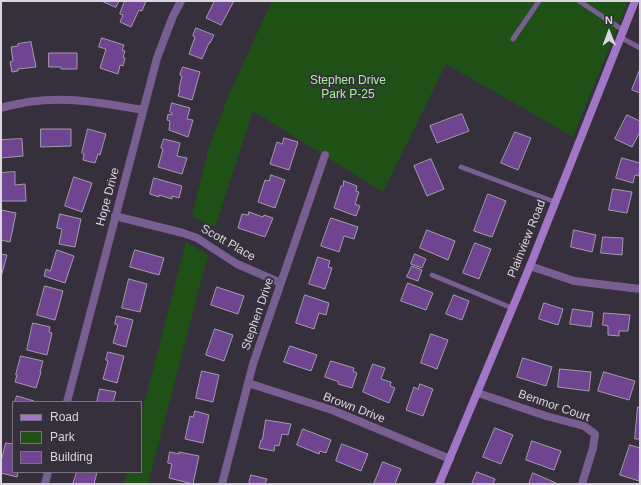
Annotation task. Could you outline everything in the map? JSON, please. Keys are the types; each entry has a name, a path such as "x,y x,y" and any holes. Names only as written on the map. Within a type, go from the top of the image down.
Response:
{"main road":[{"name":"Plainview Road","path":"439,484 530,266 635,1"}],"street":[{"name":"Hope Drive","path":"67,401 157,58 173,16 181,1"},
{"path":"1,108 24,102 46,99 70,99 93,101 143,110"},
{"name":"Stephen Drive","path":"222,484 253,364 325,154"},
{"name":"Scott Place","path":"115,216 184,233 197,238 237,264 281,283"},
{"path":"530,266 574,282 640,289"},
{"name":"Brown Drive","path":"248,383 332,410 450,459"},
{"name":"Benmor Court","path":"478,393 546,416 584,426 596,434 582,484"},
{"path":"45,484 48,473"}],"lane":[{"path":"513,39 539,1"},
{"path":"579,1 640,48"},
{"path":"461,167 555,202"},
{"path":"432,275 512,308"}],"green space":[{"name":"Stephen Drive Park P-25","path":"272,1 628,2 573,137 446,64 383,192 253,111 215,227 192,217 208,150 230,92"},
{"path":"186,242 208,255 148,484 124,484 127,473 142,473 142,412"}],"building":[{"path":"102,1 119,1 116,7"},
{"path":"125,1 146,1 142,11 139,10 131,27 120,22 123,15 120,14"},
{"path":"212,1 234,1 221,25 206,18 214,2"},
{"path":"196,28 214,35 202,59 189,54 195,37 193,36"},
{"path":"102,38 124,45 122,50 125,51 123,57 125,58 123,66 120,65 118,74 100,68 106,49 99,47"},
{"path":"31,42 36,67 18,69 18,71 12,72 10,62 13,61 11,47 18,46 18,44"},
{"path":"49,53 77,53 77,69 49,67"},
{"path":"183,67 200,72 192,100 178,96 182,76 180,75"},
{"path":"640,69 640,93 632,90"},
{"path":"172,103 190,108 187,119 193,120 188,137 169,130 170,121 167,120 168,114 172,115 170,112"},
{"path":"462,114 469,131 437,143 430,126"},
{"path":"627,115 640,121 640,132 632,147 615,139"},
{"path":"41,129 71,129 71,146 41,147"},
{"path":"88,129 106,134 100,155 98,154 95,163 83,160 84,154 82,153"},
{"path":"515,132 531,138 518,170 501,163"},
{"path":"284,138 298,142 289,170 270,164 277,142 282,144"},
{"path":"22,139 23,156 1,158 1,140"},
{"path":"164,139 180,143 177,156 187,158 182,174 158,167"},
{"path":"622,158 640,163 639,176 635,175 633,183 616,178"},
{"path":"431,159 444,189 427,196 414,166"},
{"path":"15,172 15,185 25,184 26,201 1,201 1,173"},
{"path":"271,175 285,180 275,208 258,202 265,180 269,181"},
{"path":"74,177 92,183 82,212 65,206"},
{"path":"154,178 182,186 179,198 172,196 172,199 150,194"},
{"path":"344,181 357,186 356,191 359,192 355,204 360,206 356,216 334,208"},
{"path":"613,189 632,192 627,213 609,210"},
{"path":"488,194 506,201 492,237 474,231"},
{"path":"1,210 16,213 10,242 1,240"},
{"path":"249,212 263,217 264,215 273,218 265,237 238,228 242,214 248,215"},
{"path":"60,214 81,219 75,247 59,244 62,229 57,228"},
{"path":"331,218 358,227 354,239 344,236 339,252 321,246"},
{"path":"427,230 455,241 448,260 420,248"},
{"path":"574,230 596,235 592,252 571,247"},
{"path":"603,237 623,238 622,255 601,253"},
{"path":"475,243 491,249 479,279 463,273"},
{"path":"57,250 74,256 65,283 44,276 46,269 50,271"},
{"path":"135,250 164,258 159,275 130,267"},
{"path":"1,254 7,255 1,277"},
{"path":"415,254 426,259 422,268 411,264"},
{"path":"318,257 330,261 328,267 332,268 325,289 309,284"},
{"path":"412,266 422,270 418,281 407,277"},
{"path":"129,279 147,284 140,312 122,308"},
{"path":"408,283 433,293 426,310 401,301"},
{"path":"45,286 63,291 55,320 37,315"},
{"path":"217,287 244,296 238,314 211,305"},
{"path":"305,295 329,303 326,315 319,313 314,329 296,323"},
{"path":"454,295 469,301 462,320 446,314"},
{"path":"544,303 563,309 558,325 539,319"},
{"path":"573,309 593,312 591,327 570,324"},
{"path":"604,313 630,315 628,331 619,331 619,336 608,335 608,326 603,325"},
{"path":"117,316 133,320 126,347 113,343 118,325 115,324"},
{"path":"33,323 50,327 49,332 52,333 47,355 27,350"},
{"path":"215,329 233,335 224,361 206,355"},
{"path":"431,334 448,340 437,369 421,363"},
{"path":"290,346 317,355 311,371 284,362"},
{"path":"108,352 124,356 117,383 103,379 108,361 106,360"},
{"path":"21,356 43,361 36,388 15,382"},
{"path":"523,358 552,367 546,386 517,377"},
{"path":"331,361 354,368 353,371 357,373 352,388 338,384 339,382 325,377"},
{"path":"373,364 385,368 381,379 391,382 390,386 395,388 389,403 363,392"},
{"path":"560,369 591,372 589,391 558,387"},
{"path":"202,371 219,375 213,402 196,398"},
{"path":"604,372 635,381 629,400 598,391"},
{"path":"420,384 433,389 423,416 406,410 414,387 418,389"},
{"path":"100,389 116,392 113,401 97,401"},
{"path":"17,396 34,401 15,401"},
{"path":"638,407 640,408 640,439 635,439"},
{"path":"195,411 209,415 203,443 185,439 190,416 193,417"},
{"path":"266,420 291,424 288,435 282,434 279,446 275,445 274,451 259,448"},
{"path":"495,428 513,435 501,464 483,457"},
{"path":"303,429 331,440 326,453 320,451 319,454 297,445"},
{"path":"532,441 561,451 554,470 526,460"},
{"path":"6,443 12,444 12,473 18,473 17,477 1,473 1,462"},
{"path":"342,444 368,454 361,471 336,461"},
{"path":"630,445 640,448 639,481 620,475"},
{"path":"170,452 179,454 179,452 199,456 193,484 169,478 172,464 168,463"},
{"path":"383,462 401,469 395,484 374,484"},
{"path":"477,472 495,479 493,484 472,484"},
{"path":"77,473 97,473 94,484 73,484"},
{"path":"533,473 556,483 529,484"},
{"path":"251,475 267,479 265,484 249,484"}]}
